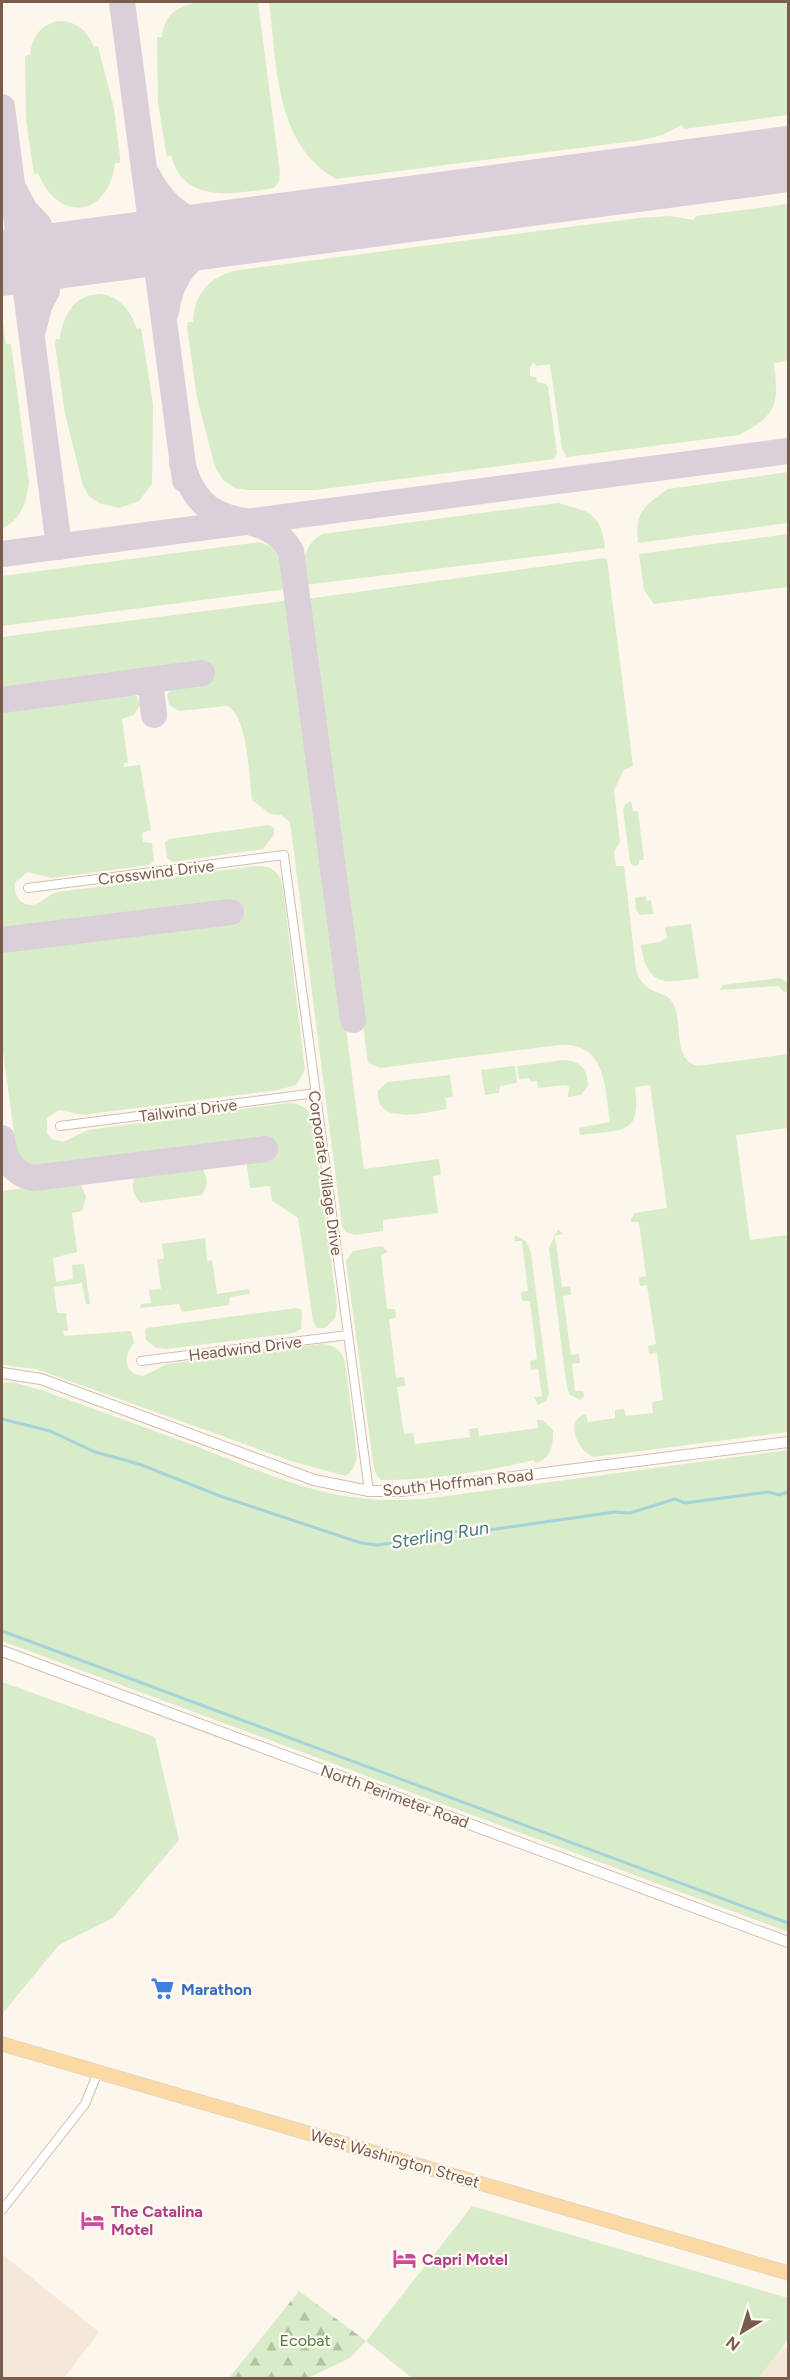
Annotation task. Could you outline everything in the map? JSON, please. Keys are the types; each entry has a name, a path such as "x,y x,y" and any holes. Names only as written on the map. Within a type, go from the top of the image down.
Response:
{"main road":[{"name":"West Washington Street","path":"2,2044 789,2273"}],"street":[{"name":"Crosswind Drive","path":"28,888 284,855"},
{"name":"Corporate Village Drive","path":"284,855 369,1491"},
{"name":"Tailwind Drive","path":"60,1126 316,1094"},
{"name":"Headwind Drive","path":"141,1360 348,1335"},
{"name":"South Hoffman Road","path":"2,1373 41,1379 314,1480 369,1491 401,1491 789,1442"},
{"name":"North Perimeter Road","path":"2,1651 789,1942"},
{"path":"2,2210 85,2104 98,2072"}],"shaded area":[{"path":"2,2254 99,2332 64,2378 2,2378"},
{"path":"784,2346 788,2349 788,2378 759,2378"}],"green space":[{"path":"199,2 258,2 280,173 279,181 274,188 228,193 199,189 187,182 177,171 171,155 167,157 158,103 157,37 162,37 166,22 173,12"},
{"path":"269,2 788,2 788,115 684,129 682,125 662,135 642,140 336,179 316,164 300,145 290,124 277,76"},
{"path":"64,21 80,28 94,47 98,46 114,109 120,163 115,163 111,181 103,195 93,203 82,207 70,206 58,201 47,189 38,173 34,174 26,120 25,56 30,55 38,33 46,26"},
{"path":"788,204 788,361 774,363 776,390 773,408 761,421 739,435 567,457 562,449 550,364 537,366 533,362 530,376 536,377 537,382 546,384 548,387 557,453 554,459 316,490 235,488 224,481 215,467 197,398 187,327 188,322 193,322 201,294 212,281 220,276 239,270 639,218 670,216 694,220 696,216"},
{"path":"101,294 114,298 124,306 132,316 137,329 141,328 153,404 152,484 139,501 119,508 99,503 89,496 83,486 65,414 55,344 56,339 60,339 67,314 77,302 92,295"},
{"path":"2,315 6,344 11,344 29,483 19,515 2,529"},
{"path":"788,472 788,523 638,543 638,524 643,510 668,489"},
{"path":"558,503 585,511 596,519 605,548 305,585 304,563 307,550 310,544 322,534"},
{"path":"788,534 788,587 654,604 644,590 639,554"},
{"path":"259,542 273,549 282,558 288,579 287,589 2,626 2,576"},
{"path":"607,559 633,766 624,770 614,790 620,842 614,852 616,866 624,866 636,970 645,985 666,996 674,1005 681,1049 690,1062 698,1066 788,1054 788,1128 736,1135 750,1240 788,1235 788,1432 594,1457 582,1449 575,1436 574,1428 579,1417 586,1414 588,1422 615,1418 615,1410 624,1409 626,1416 653,1413 652,1402 663,1400 657,1353 649,1354 648,1346 656,1344 647,1285 640,1286 639,1277 646,1276 639,1222 631,1222 635,1213 667,1208 650,1085 635,1087 635,1115 625,1128 580,1135 579,1128 610,1122 607,1095 600,1069 586,1050 574,1046 558,1045 380,1068 368,1063 306,599"},
{"path":"291,600 364,1169 439,1159 441,1175 433,1176 438,1213 383,1220 383,1231 355,1235 346,1232 342,1226 290,822 281,815 270,814 252,800 246,748 239,721 234,712 227,706 179,711 169,705 167,694 175,684 207,680 204,664 2,691 2,637"},
{"path":"125,690 137,696 140,705 134,715 122,719 128,763 124,763 124,767 140,765 151,830 142,833 143,842 152,843 154,861 149,865 52,878 27,872 15,883 15,892 19,900 31,905 58,892 255,866 271,868 280,878 283,888 305,1070 296,1085 278,1090 82,1115 59,1110 47,1118 47,1133 52,1139 63,1142 88,1130 288,1103 304,1107 310,1113 313,1121 337,1307 335,1318 325,1328 317,1328 313,1321 298,1218 272,1201 270,1186 250,1188 246,1158 268,1156 266,1140 62,1167 30,1166 20,1157 16,1149 2,1043 2,954 34,945 238,917 236,902 31,929 2,930 2,708"},
{"path":"631,801 633,811 638,811 644,860 639,860 639,865 633,866 630,862 623,810 625,804"},
{"path":"269,825 274,828 274,835 263,849 173,862 167,858 165,843 169,839"},
{"path":"646,896 646,901 651,900 653,914 640,915 636,910 635,898"},
{"path":"691,924 699,978 666,981 652,975 641,945 667,938 665,927"},
{"path":"779,978 787,982 788,991 784,992 778,986 720,990 722,985"},
{"path":"565,1060 575,1062 585,1071 588,1086 581,1095 568,1097 569,1087 566,1085 538,1088 537,1081 531,1082 529,1078 519,1079 517,1066"},
{"path":"515,1066 517,1083 500,1086 499,1093 485,1095 481,1070"},
{"path":"450,1075 453,1097 445,1098 447,1109 404,1115 385,1109 379,1102 378,1091 387,1082"},
{"path":"198,1164 206,1178 206,1186 202,1195 141,1203 135,1196 133,1184 137,1171"},
{"path":"79,1180 86,1197 82,1211 72,1213 77,1252 53,1258 56,1282 73,1279 72,1265 84,1264 90,1304 86,1304 82,1283 54,1287 57,1313 66,1313 68,1331 63,1331 64,1336 131,1331 134,1343 128,1353 128,1368 143,1376 167,1364 321,1344 329,1345 342,1354 345,1362 357,1455 354,1467 348,1474 345,1476 291,1461 36,1369 2,1365 2,1191"},
{"path":"558,1229 563,1234 555,1236 562,1287 570,1286 571,1295 563,1296 571,1355 579,1354 580,1363 572,1364 575,1391 583,1391 584,1396 580,1400 569,1394 566,1381 549,1248"},
{"path":"515,1235 526,1241 531,1253 549,1394 546,1401 538,1405 534,1397 542,1396 538,1369 531,1370 530,1361 537,1359 530,1301 522,1301 521,1292 528,1291 522,1241 514,1241"},
{"path":"205,1238 207,1261 212,1260 217,1294 249,1289 250,1294 230,1297 229,1305 182,1312 179,1304 140,1308 141,1304 151,1303 149,1290 161,1289 157,1260 164,1258 162,1244"},
{"path":"382,1246 388,1252 381,1255 387,1309 395,1309 396,1318 389,1319 396,1378 404,1377 405,1386 397,1387 404,1434 413,1433 415,1444 470,1437 469,1429 478,1428 479,1436 538,1428 537,1420 543,1420 553,1430 552,1446 545,1458 535,1463 534,1460 478,1472 439,1477 381,1480 376,1474 346,1261 353,1251"},
{"path":"296,1308 302,1310 301,1329 294,1333 167,1349 156,1348 146,1340 145,1330 147,1328"},
{"path":"13,1382 44,1391 312,1489 367,1499 431,1498 788,1450 788,1932 2,1641 2,1383"},
{"path":"2,1682 155,1737 179,1840 113,1918 59,1945 2,2014"},
{"name":"Ecobat","path":"472,2206 788,2298 788,2340 759,2378 412,2378 366,2341"},
{"name":"Ecobat","path":"299,2291 366,2341 350,2358 308,2378 229,2378"}],"waterway":[{"name":"Sterling Run","path":"2,1419 50,1431 95,1452 139,1464 220,1496 361,1543 377,1545 409,1541 421,1534 496,1529 615,1512 630,1513 675,1499 685,1503 768,1492 779,1495 788,1492"},
{"path":"2,1631 788,1923"}],"taxiway":[{"path":"122,2 185,480"},
{"path":"2,107 59,547"},
{"path":"148,176 164,200 185,217 210,227 239,230"},
{"path":"15,191 25,210 39,225"},
{"path":"166,312 173,284 187,264 205,249 227,239 252,232 330,222"},
{"path":"33,330 39,306 47,291"},
{"path":"2,554 788,451"},
{"path":"182,463 192,488 205,504 234,519 265,527 279,536 291,551 353,1020"},
{"path":"2,700 202,673"},
{"path":"150,680 154,715"},
{"path":"2,940 231,912"},
{"path":"2,1138 10,1164 25,1176 33,1178 265,1149"}],"runway":[{"path":"2,263 788,159"}],"place":[{"name":"Marathon","path":"163,1989"},
{"name":"The Catalina Motel","path":"93,2220"},
{"name":"Capri Motel","path":"404,2259"}]}
